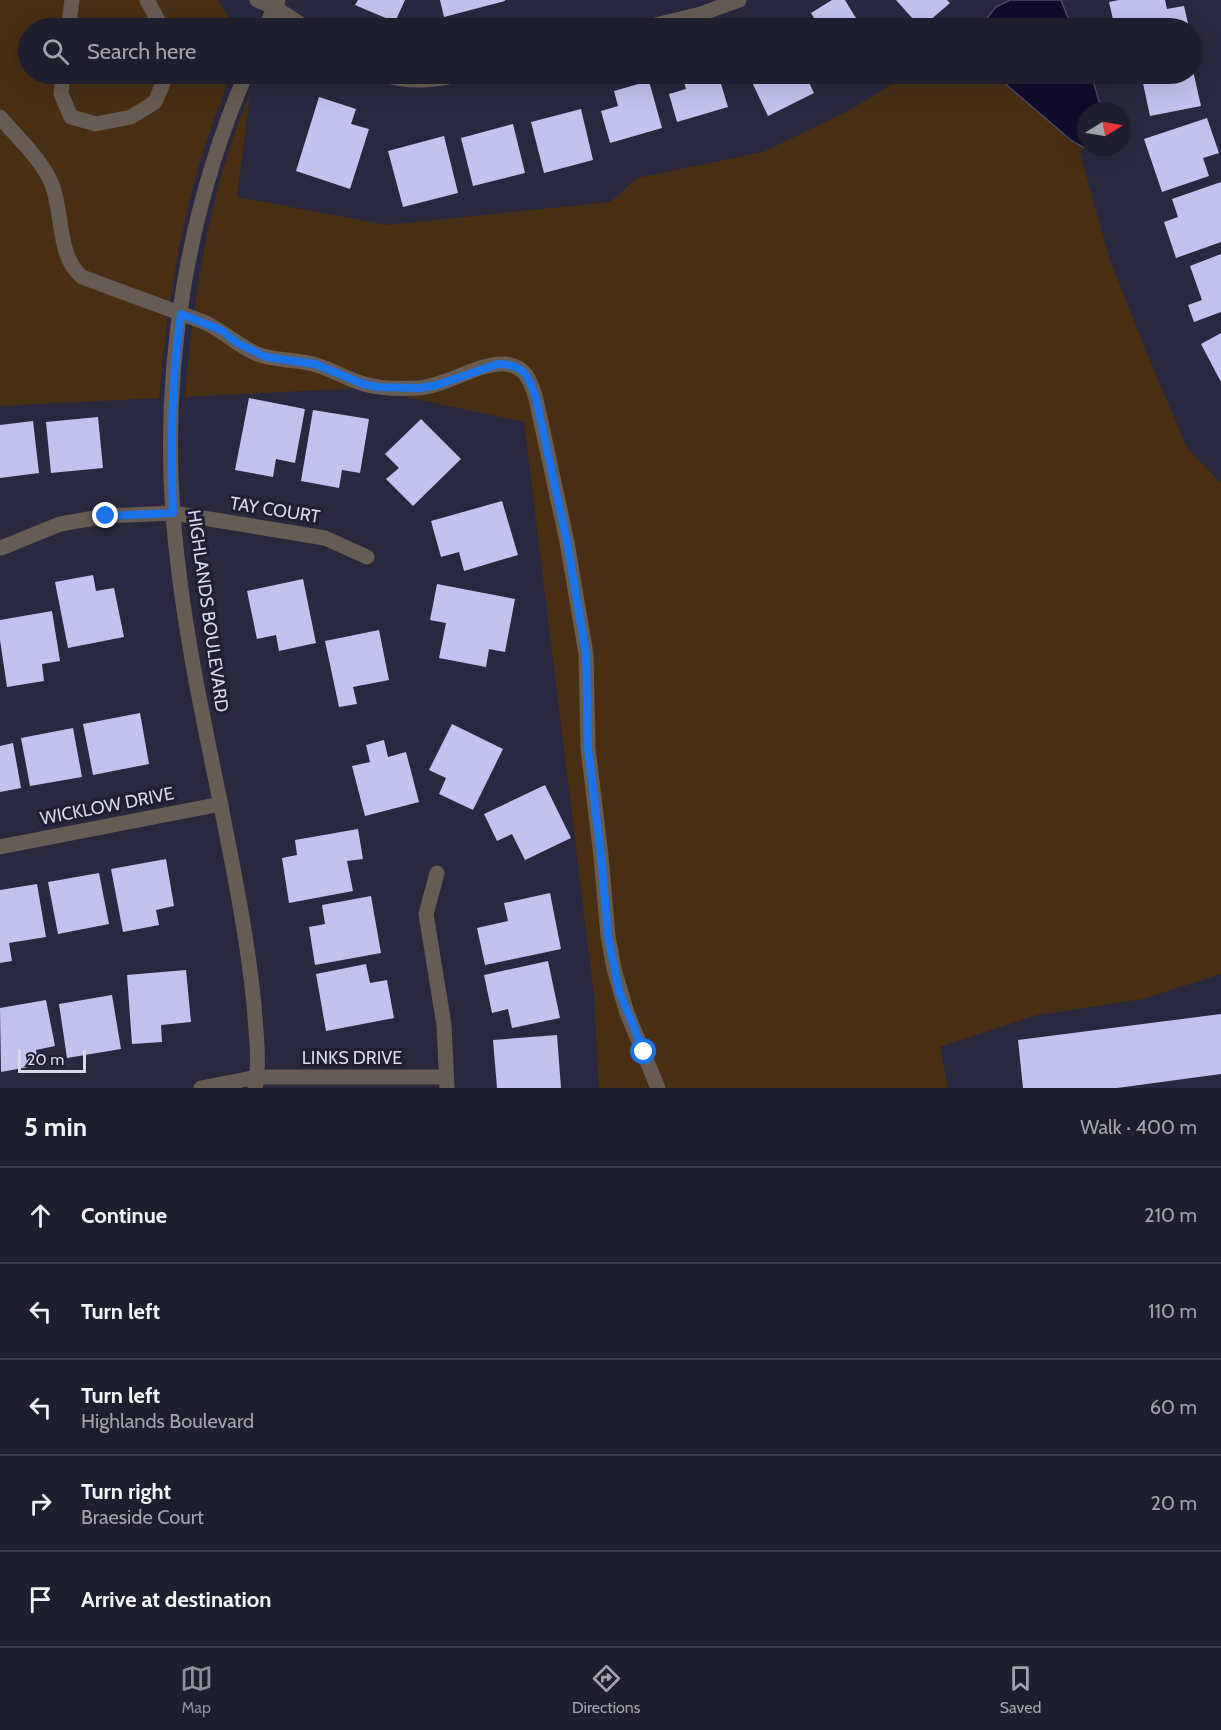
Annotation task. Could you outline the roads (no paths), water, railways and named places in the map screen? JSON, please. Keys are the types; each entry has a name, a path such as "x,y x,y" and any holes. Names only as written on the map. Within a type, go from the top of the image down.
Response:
{"street":[{"path":"69,18 72,0"},
{"path":"147,0 157,18"},
{"path":"257,0 276,4 294,18"},
{"path":"684,18 739,0"},
{"path":"270,18 276,4"},
{"path":"62,84 61,94 71,117 96,124 131,117 155,102 163,84"},
{"name":"HIGHLANDS BOULEVARD","path":"242,84 220,139 202,201 190,255 172,398 171,441 173,513 190,639 250,972 255,1021 256,1083"},
{"path":"0,117 43,168 51,182 56,196 68,258 74,271 82,278 221,330 237,343 266,357 315,364 363,384 378,387 420,388 437,385 498,364 517,367 528,377 536,399 567,542 586,654 588,748 608,936 614,969 623,1002 658,1088"},
{"name":"TAY COURT","path":"1,549 60,524 106,516 173,513 325,538 367,557"},
{"name":"WICKLOW DRIVE","path":"0,847 220,804"},
{"path":"437,873 426,914 444,1025 447,1082"},
{"name":"LINKS DRIVE","path":"201,1088 256,1083 447,1082"}]}
